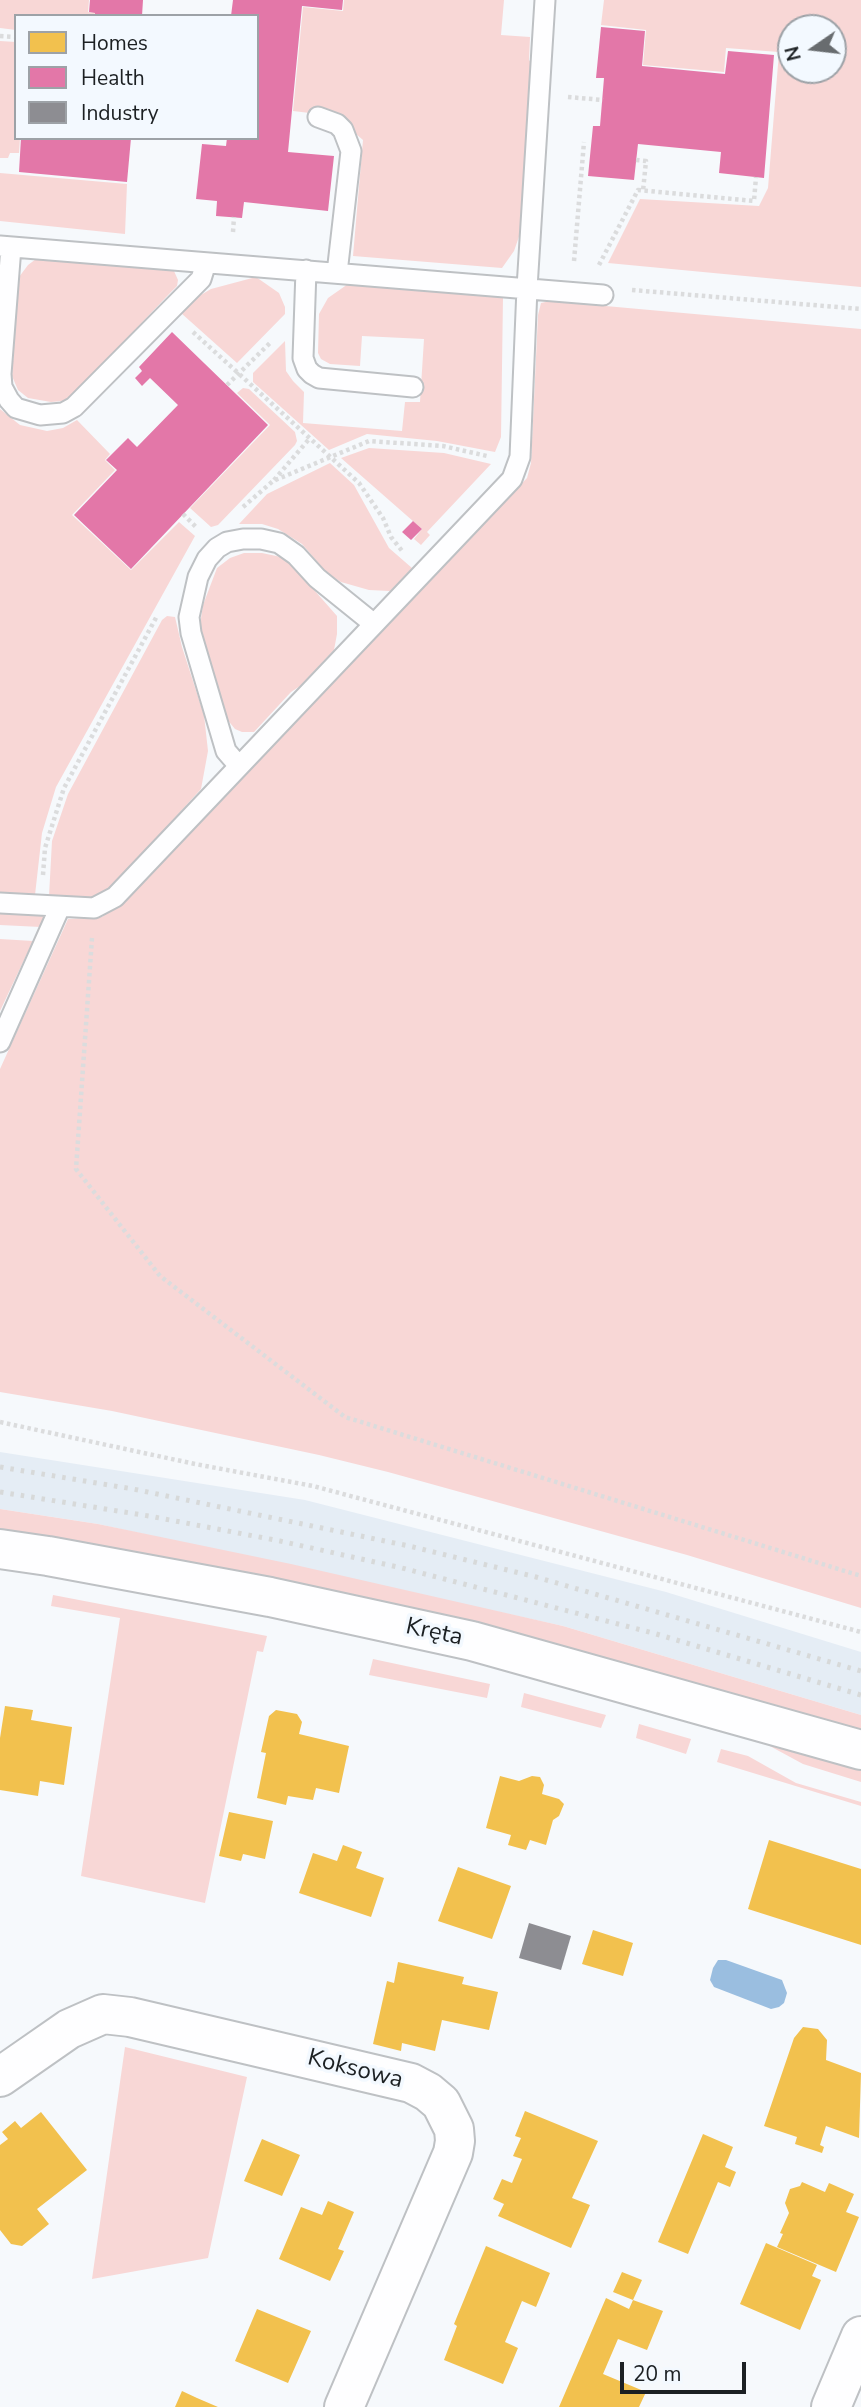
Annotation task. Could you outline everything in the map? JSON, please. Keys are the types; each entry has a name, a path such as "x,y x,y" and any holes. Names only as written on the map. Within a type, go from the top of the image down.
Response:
{"street":[{"name":"Kręta","path":"0,1549 270,1597 472,1641 861,1750"},
{"name":"Koksowa","path":"0,2077 69,2029 103,2014 130,2017 411,2083 428,2092 440,2103 454,2129 453,2153 344,2407"},
{"path":"831,2407 860,2340"}],"lane":[{"path":"0,902 94,908 115,897 499,493 517,468 520,457 527,288 545,0"},
{"path":"318,117 337,124 343,130 351,151 337,273"},
{"path":"206,263 201,279 74,407 51,416 29,413 16,408 9,400 2,387 1,374 5,247 527,288 600,289"},
{"path":"306,270 303,358 307,369 319,378 413,387"},
{"path":"239,766 226,751 191,633 189,617 198,577 207,559 217,548 227,542 243,539 261,539 279,544 296,555 326,586 374,624"},
{"path":"0,1042 60,906"}],"path":[{"path":"584,142 573,274 600,289 638,289 861,309"},
{"path":"636,160 646,161 643,191"},
{"path":"600,289 599,262 638,190 754,201 756,177"},
{"path":"169,310 369,494 398,547 424,571"},
{"path":"227,385 285,329 304,322"},
{"path":"273,481 310,438"},
{"path":"94,908 76,1169 160,1276 345,1417 861,1576"},
{"path":"0,1422 313,1486 861,1633"}],"shaded area":[{"path":"0,0 89,0 88,12 95,13 14,14 14,30 0,28"},
{"path":"344,0 504,0 501,35 530,37 529,60 532,64 522,228 514,251 502,268 353,256 363,140 335,116 293,111 303,7 343,11"},
{"path":"604,0 861,0 861,287 608,263 640,199 759,206 768,188 777,77 777,84 847,84 847,14 777,14 777,52 726,48 724,72 643,65 646,30 601,25"},
{"path":"0,41 14,42 14,140 20,140 19,153 10,153 8,158 0,158"},
{"path":"0,173 127,184 125,234 0,221"},
{"path":"36,259 174,271 178,280 177,286 77,391 63,401 28,398 18,390 12,376 19,277"},
{"path":"256,277 279,293 285,314 237,363 181,313 211,289"},
{"path":"348,284 503,297 501,437 495,452 437,441 367,434 329,450 253,382 253,373 285,341 286,371 304,392 303,423 402,431 405,402 420,402 424,339 362,336 360,366 330,364 321,359 318,353 319,314 328,298"},
{"path":"550,301 861,329 861,1608 687,1555 388,1472 112,1411 0,1392 0,1069 68,919 102,917 136,889 527,478 531,463 538,315 541,303"},
{"path":"243,388 249,389 295,432 297,441 218,525 211,527 190,508 270,425 237,393"},
{"path":"0,409 20,425 47,431 63,428 77,420 110,454 105,460 115,470 72,515 131,570 179,522 195,536 56,787 42,833 35,895 0,892"},
{"path":"369,448 444,453 491,464 427,532 430,535 421,545 414,539 422,529 341,458"},
{"path":"330,463 354,485 389,548 412,568 390,591 369,590 341,582 327,573 302,544 278,529 262,524 239,524 267,494"},
{"path":"244,553 281,557 293,566 337,616 334,650 254,732 235,729 226,718 199,631 203,605 217,568 230,558"},
{"path":"167,616 175,617 204,715 208,751 201,789 103,897 95,900 49,896 52,841 68,794 162,620"},
{"path":"0,912 45,915 41,927 0,925"},
{"path":"0,939 33,941 0,1011"},
{"path":"0,1452 305,1500 666,1592 861,1652 861,1715 563,1626 98,1524 0,1509"},
{"path":"0,1509 98,1524 291,1564 563,1626 861,1715 861,1736 0,1533"},
{"path":"53,1595 267,1636 263,1652 257,1651 205,1903 81,1876 120,1618 51,1606"},
{"path":"373,1659 490,1684 487,1698 369,1675"},
{"path":"524,1693 606,1715 601,1728 521,1707"},
{"path":"639,1724 691,1739 686,1754 636,1738"},
{"path":"755,1738 861,1763 861,1782 803,1764"},
{"path":"721,1749 748,1756 796,1783 861,1802 861,1806 717,1762"},
{"path":"125,2047 247,2077 208,2258 92,2279"}],"water":[{"path":"718,1960 726,1960 782,1980 787,1993 784,2003 771,2009 714,1987 710,1980"}],"building: Homes":[{"path":"5,1706 33,1710 31,1720 72,1727 64,1785 40,1781 38,1796 0,1790 0,1738"},
{"path":"276,1710 297,1714 302,1722 299,1734 349,1746 339,1793 316,1788 313,1800 288,1796 286,1805 257,1798 266,1753 261,1752 269,1716"},
{"path":"500,1776 519,1781 532,1776 540,1777 544,1785 542,1794 559,1799 564,1804 559,1816 553,1820 546,1845 530,1840 526,1850 508,1845 511,1835 486,1828"},
{"path":"229,1812 273,1821 265,1859 243,1854 241,1861 219,1856"},
{"path":"769,1840 861,1869 861,1945 748,1909"},
{"path":"343,1845 362,1852 356,1868 384,1878 371,1917 299,1893 313,1853 337,1861"},
{"path":"458,1867 511,1886 492,1939 438,1921"},
{"path":"593,1930 633,1943 623,1976 582,1964"},
{"path":"398,1962 464,1977 462,1984 498,1992 489,2030 442,2020 435,2051 402,2043 401,2051 373,2044 387,1981 394,1983"},
{"path":"803,2027 818,2029 827,2040 826,2060 861,2073 859,2138 826,2126 820,2145 824,2147 822,2153 795,2144 797,2137 764,2126 794,2038"},
{"path":"525,2111 598,2141 572,2198 590,2205 571,2248 498,2216 504,2204 493,2199 502,2179 512,2183 522,2159 513,2156 521,2138 515,2136"},
{"path":"41,2112 87,2170 37,2209 49,2224 22,2246 11,2244 0,2230 0,2145 8,2139 2,2132 15,2121 21,2128"},
{"path":"703,2134 733,2147 725,2167 736,2172 730,2187 718,2182 688,2254 658,2242"},
{"path":"262,2139 300,2155 282,2196 244,2181"},
{"path":"802,2182 825,2192 829,2183 854,2194 846,2212 859,2217 836,2272 777,2247 789,2213 785,2203 790,2189 800,2186"},
{"path":"328,2201 354,2212 338,2249 344,2251 330,2281 279,2259 301,2207 322,2215"},
{"path":"766,2243 817,2265 812,2276 821,2280 800,2330 740,2304"},
{"path":"486,2246 550,2273 536,2307 522,2301 505,2342 518,2348 503,2384 444,2360 457,2326 454,2324"},
{"path":"622,2272 642,2280 633,2300 613,2292"},
{"path":"606,2298 629,2309 633,2300 663,2311 647,2350 618,2339 603,2374 646,2392 639,2407 559,2407"},
{"path":"257,2309 311,2331 288,2383 235,2361"},
{"path":"182,2391 197,2398 218,2407 175,2407"}],"building: Health":[{"path":"90,0 143,0 142,14 89,12"},
{"path":"233,0 343,0 342,10 302,6 288,152 334,156 328,211 244,202 242,218 216,216 217,201 196,199 202,144 226,146 227,140 259,140 259,14 231,14"},
{"path":"601,27 645,31 642,66 725,74 728,51 774,55 764,178 719,173 721,152 638,144 634,180 588,176 593,126 600,126 604,78 596,78"},
{"path":"21,140 131,140 127,182 19,172"},
{"path":"172,332 268,425 131,569 74,515 117,470 106,460 128,438 137,447 178,405 150,378 142,386 135,378 142,371 139,367"},
{"path":"413,521 422,529 411,540 402,532"}],"building: Industry":[{"path":"529,1923 571,1936 561,1970 519,1958"}],"railway":[{"path":"0,1467 133,1489 409,1546 536,1577 861,1671"},
{"path":"0,1492 149,1516 402,1568 653,1633 861,1695"}]}
